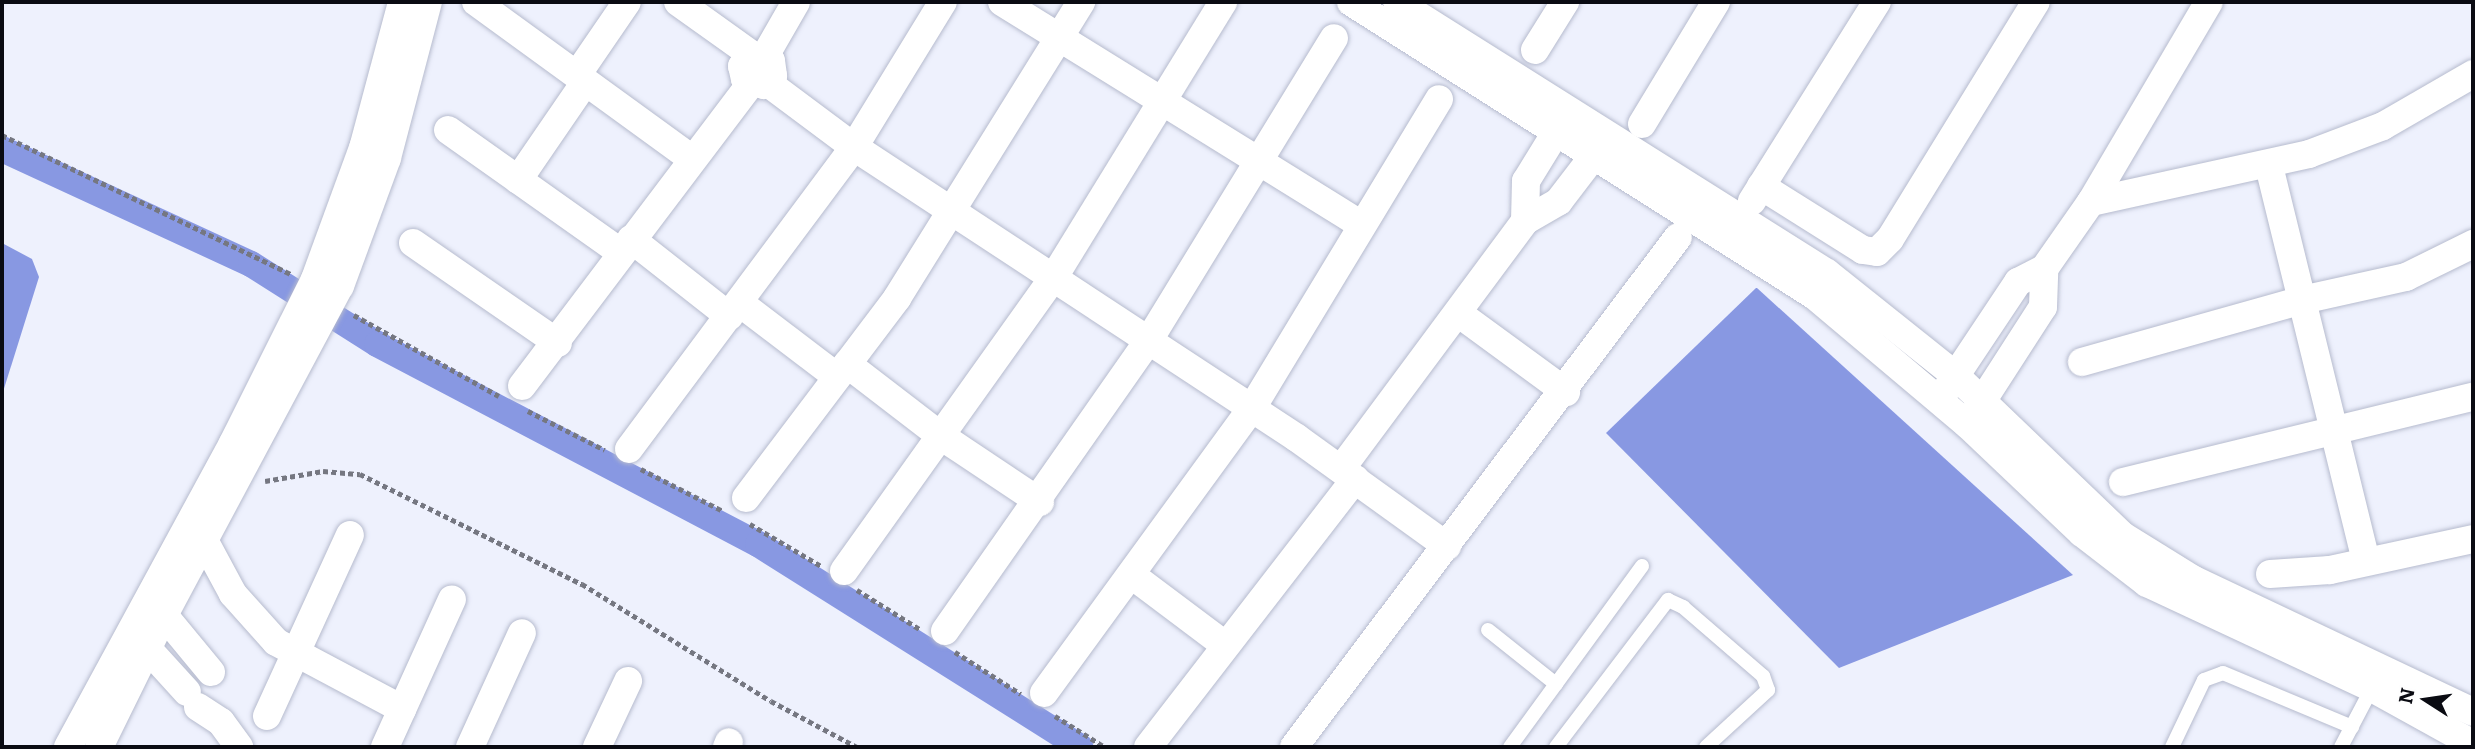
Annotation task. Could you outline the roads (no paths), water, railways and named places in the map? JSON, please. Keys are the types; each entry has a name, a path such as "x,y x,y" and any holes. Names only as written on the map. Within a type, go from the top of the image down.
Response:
{"street":[{"path":"324,288 402,2"},
{"path":"156,606 205,542 239,479 292,356 387,158 428,2"},
{"path":"476,2 691,158"},
{"path":"518,180 627,2"},
{"path":"678,2 854,147 953,209 1252,408 1447,547"},
{"path":"518,399 758,69 796,2"},
{"path":"624,455 854,147 943,2"},
{"path":"1002,2 1360,224"},
{"path":"741,512 897,298 1081,2"},
{"path":"841,576 1054,277 1223,2"},
{"path":"1351,2 1394,10 1563,121 1736,228 1828,273 1955,375 1975,413"},
{"path":"1535,50 1565,2"},
{"path":"1642,124 1716,2"},
{"path":"1736,228 1877,2"},
{"path":"1761,186 1863,250 1877,252 1890,239 2036,2"},
{"path":"1939,401 2018,282 2044,269 2091,202 2209,2"},
{"path":"941,639 1040,502 1149,340 1334,38"},
{"path":"2091,202 2269,166 2383,126 2473,74"},
{"path":"1041,702 1252,408 1360,224 1439,99"},
{"path":"1525,221 1526,181 1563,121"},
{"path":"448,130 518,180 842,370 1040,502"},
{"path":"1148,747 1348,474 1458,313 1525,221 1559,201 1603,145"},
{"path":"2269,166 2366,561"},
{"path":"1736,228 1939,401 1975,413 2188,591 2256,636 2372,688 2473,744"},
{"path":"1294,747 1566,392 1678,237"},
{"path":"413,243 558,342"},
{"path":"2082,362 2302,300 2406,277 2473,244"},
{"path":"1975,413 2042,307 2044,269"},
{"path":"1458,313 1566,392"},
{"path":"68,747 139,639 292,356"},
{"path":"2123,482 2473,397"},
{"path":"267,716 350,535"},
{"path":"2270,574 2330,570 2473,539"},
{"path":"205,542 233,594 256,624 295,653 402,709"},
{"path":"1133,576 1225,645"},
{"path":"2188,591 2287,624 2473,712"},
{"path":"385,747 452,598"},
{"path":"156,606 215,680 202,707"},
{"path":"470,747 522,634"},
{"path":"139,639 239,747"},
{"path":"99,747 139,639"},
{"path":"597,747 628,681"}],"lane":[{"path":"1510,747 1642,566"},
{"path":"1556,747 1668,600 1683,607 1763,676 1768,690 1706,747"},
{"path":"1488,630 1556,684"},
{"path":"2172,747 2204,680 2223,673 2352,727"},
{"path":"2341,747 2372,688"}],"water":[{"path":"2,243 32,259 39,277 2,395"},
{"path":"1756,288 2073,575 1839,668 1606,433"}],"waterway":[{"path":"2,149 251,264 377,344 758,544 1080,747"}]}
